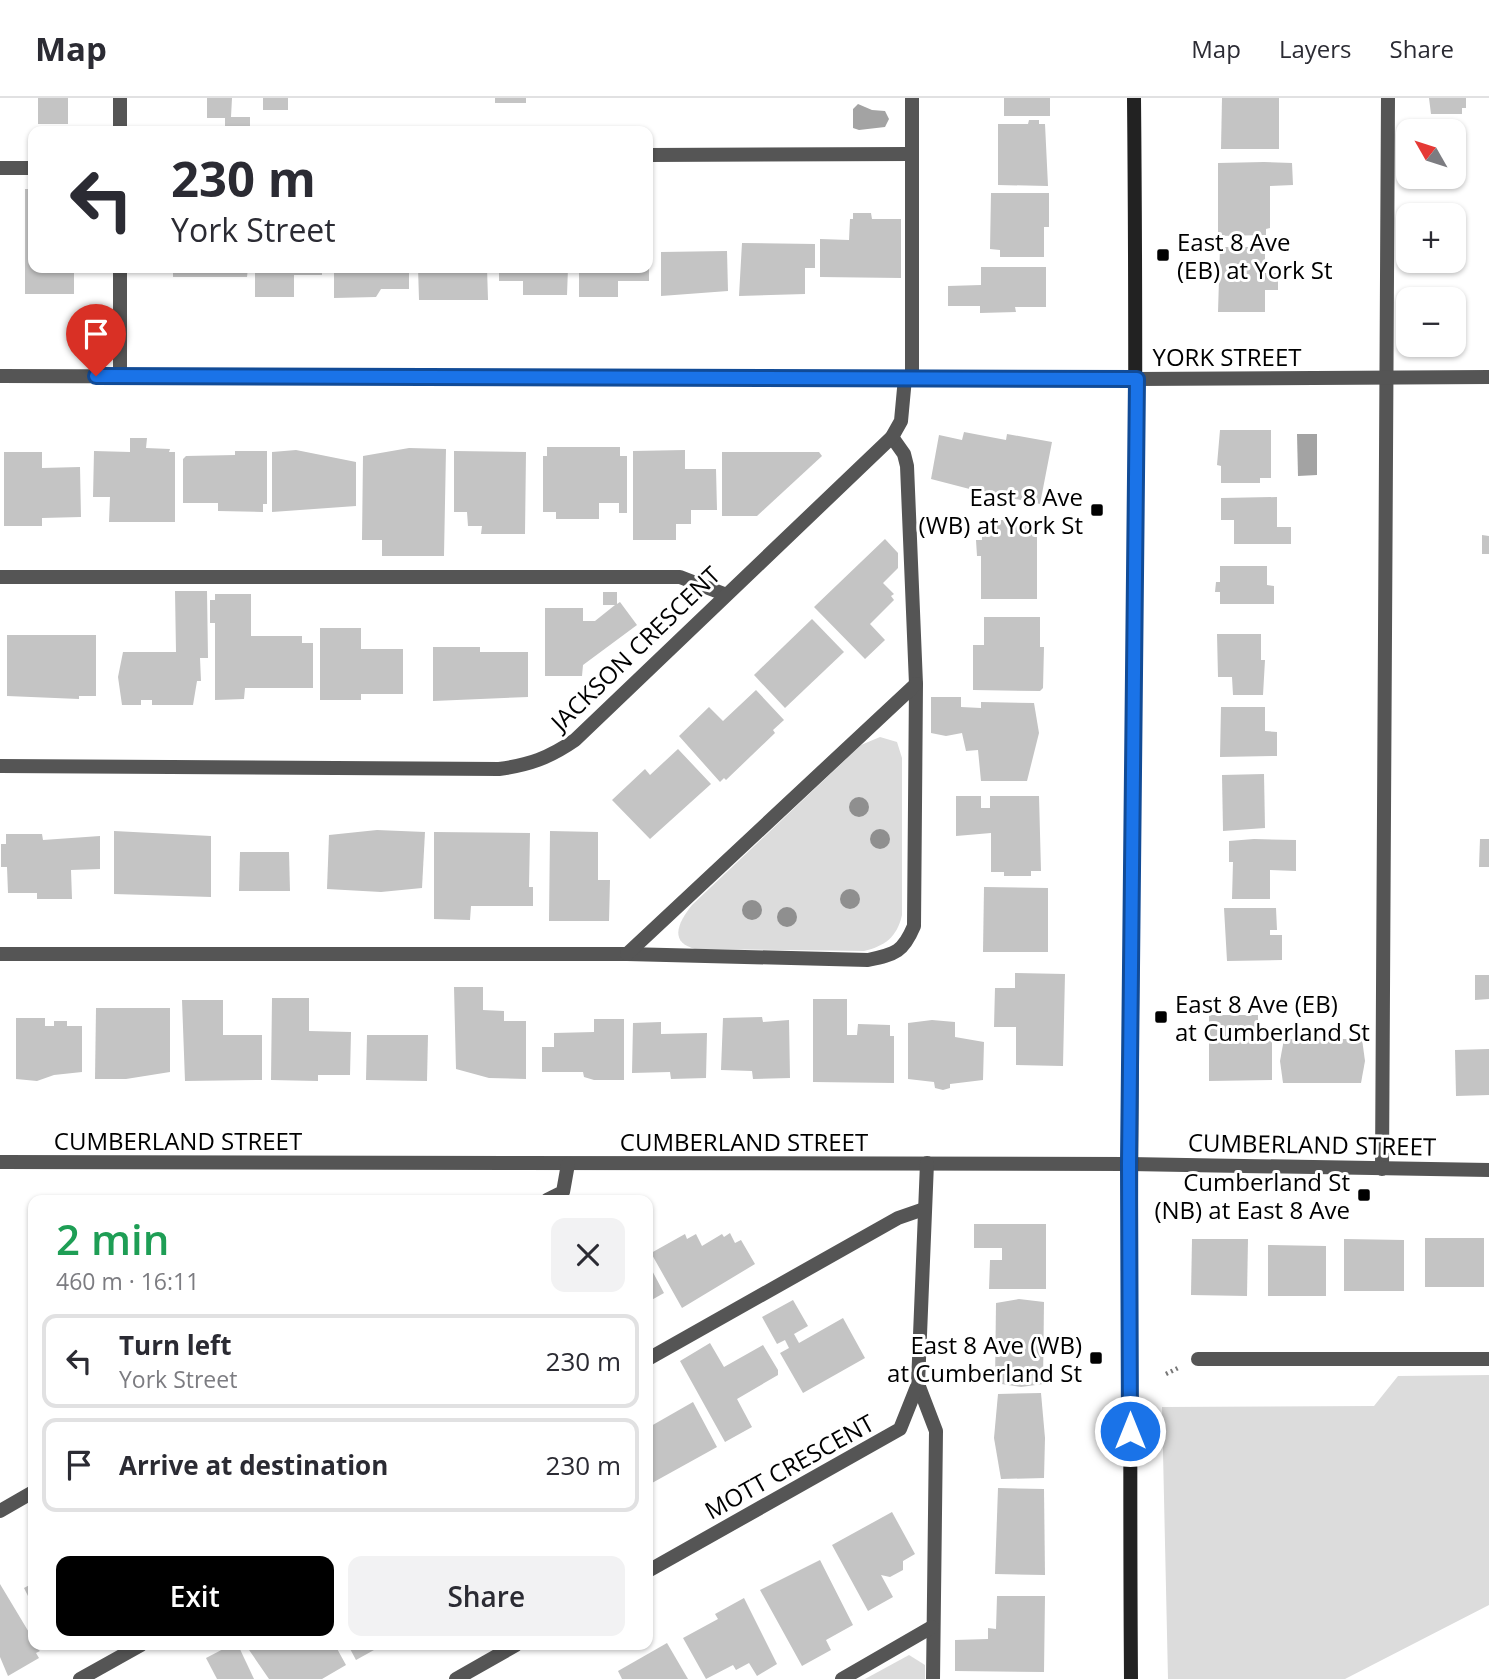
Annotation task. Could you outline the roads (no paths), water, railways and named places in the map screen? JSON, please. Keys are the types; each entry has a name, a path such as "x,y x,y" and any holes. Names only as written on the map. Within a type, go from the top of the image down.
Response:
{"street":[{"path":"120,98 120,126"},
{"name":"JACKSON CRESCENT","path":"0,766 499,769 534,764 554,755 575,740 724,594 892,437 901,421 909,378 912,98"},
{"path":"1131,1679 1129,1164 1137,379 1134,98"},
{"path":"1382,1169 1388,98"},
{"path":"653,155 911,155"},
{"path":"0,168 28,168"},
{"path":"120,273 120,376"},
{"name":"YORK STREET","path":"0,376 1137,379 1489,377"},
{"path":"0,954 628,954 869,960 892,955 906,945 914,926 916,684 907,466 904,454 892,437"},
{"path":"0,577 680,577 724,594"},
{"path":"628,954 916,684"},
{"name":"CUMBERLAND STREET","path":"0,1162 1129,1164 1489,1170"},
{"name":"MOTT CRESCENT","path":"653,1568 900,1429 918,1384 927,1163"},
{"path":"557,1195 563,1192 568,1164"},
{"path":"653,1356 898,1218 924,1209"},
{"path":"1198,1359 1489,1359"},
{"path":"918,1384 936,1431 933,1679"},
{"path":"0,1511 28,1495"},
{"path":"842,1679 932,1627"},
{"path":"80,1679 132,1650"},
{"path":"456,1679 507,1650"}],"place":[{"name":"East 8 Ave (EB) at York St","path":"1163,255"},
{"name":"East 8 Ave (WB) at York St","path":"1097,510"},
{"name":"East 8 Ave (EB) at Cumberland St","path":"1161,1017"},
{"name":"Cumberland St (NB) at East 8 Ave","path":"1364,1195"},
{"name":"East 8 Ave (WB) at Cumberland St","path":"1096,1358"}]}
